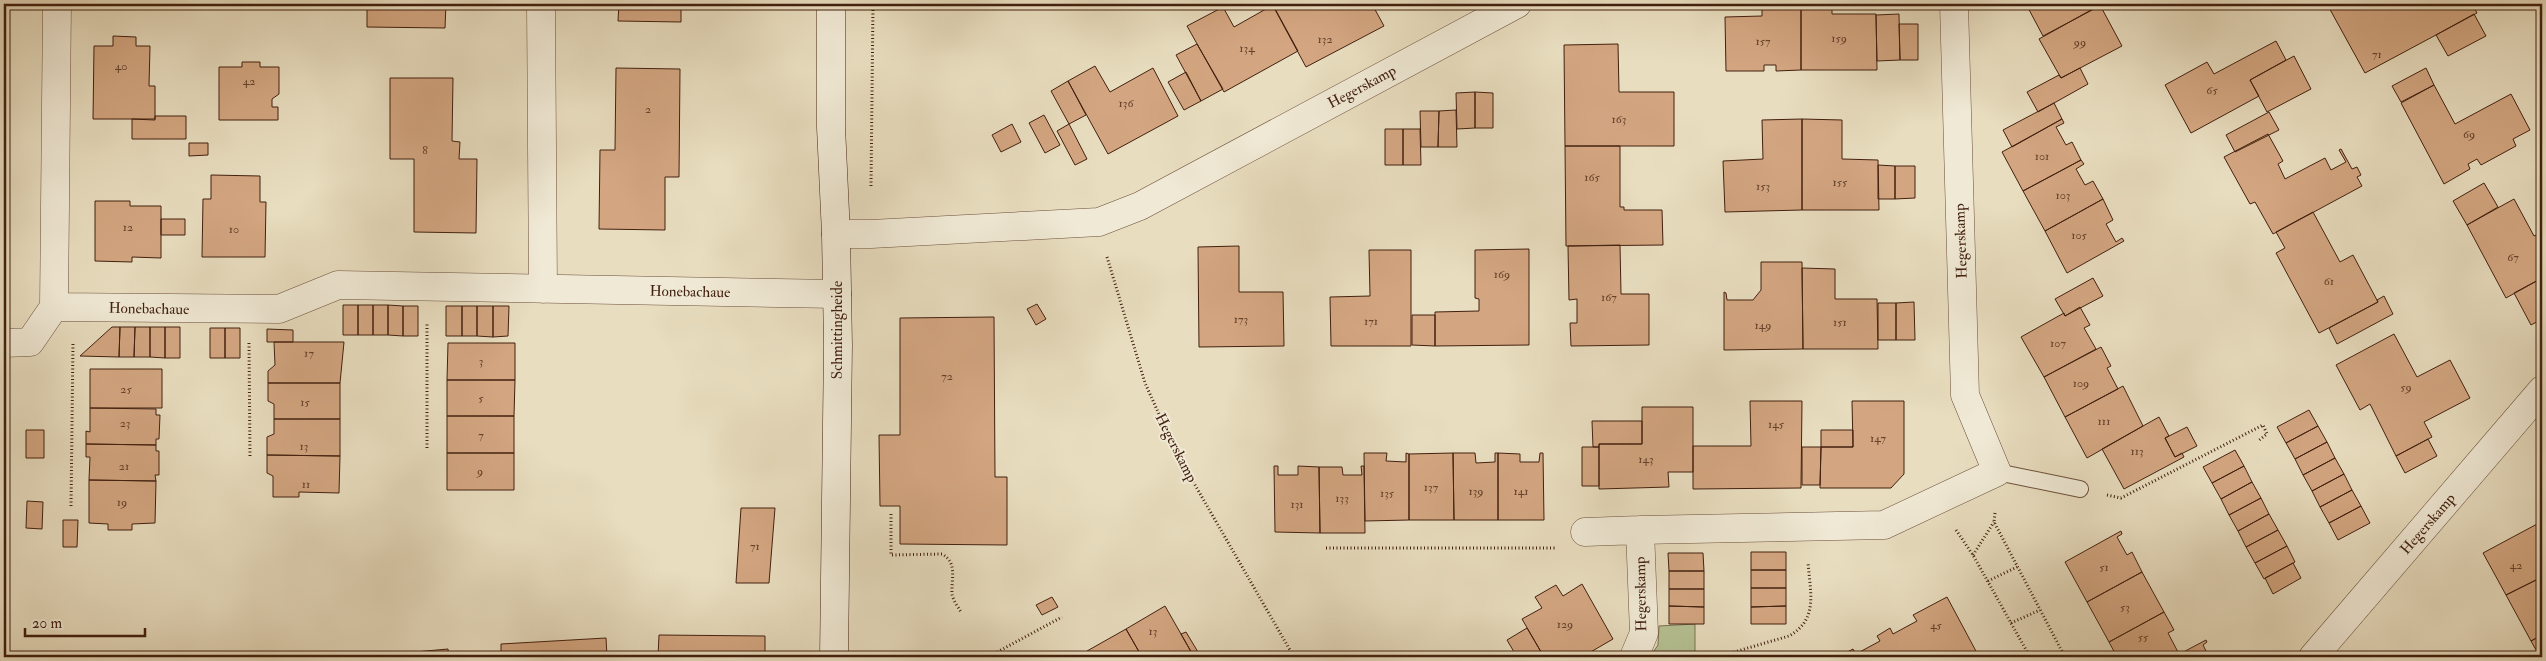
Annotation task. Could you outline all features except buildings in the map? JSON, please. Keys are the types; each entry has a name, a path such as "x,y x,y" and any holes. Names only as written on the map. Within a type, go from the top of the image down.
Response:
{"street":[{"path":"4,343 30,342 64,307 57,4"},
{"path":"541,4 544,289"},
{"name":"Schmittingheide","path":"830,4 831,127 837,294 834,657"},
{"name":"Hegerskamp","path":"836,234 871,234 1099,222 1140,206 1517,4"},
{"name":"Hegerskamp","path":"1954,4 1965,395 1997,472"},
{"name":"Honebachaue","path":"64,307 279,310 338,285 837,294"},
{"name":"Hegerskamp","path":"2313,657 2542,390"},
{"path":"1585,532 1884,525 1997,472"},
{"name":"Hegerskamp","path":"1634,657 1644,633 1640,530"}],"lane":[{"path":"1997,472 2080,490"}],"path":[{"name":"Hegerskamp","path":"1099,222 1112,278 1145,383 1176,452 1294,657"},
{"path":"427,286 427,448"},
{"path":"64,307 71,506"},
{"path":"249,310 250,457"},
{"path":"2080,490 2121,498 2263,426 2267,434 2258,441"},
{"path":"1997,472 1994,522 1973,555 2030,657"},
{"path":"891,514 891,555 942,554 945,556 953,569 952,595 961,612"},
{"path":"1994,522 2065,657"},
{"path":"1717,657 1789,636 1800,630 1808,619 1810,610 1807,526"},
{"path":"1326,548 1562,548 1585,532"},
{"path":"1988,580 2017,567"},
{"path":"2011,623 2040,610"},
{"path":"988,657 1062,617"},
{"path":"2052,657 2063,652"}],"green space":[{"path":"1695,624 1695,657 1650,657 1658,645 1659,626"}]}
